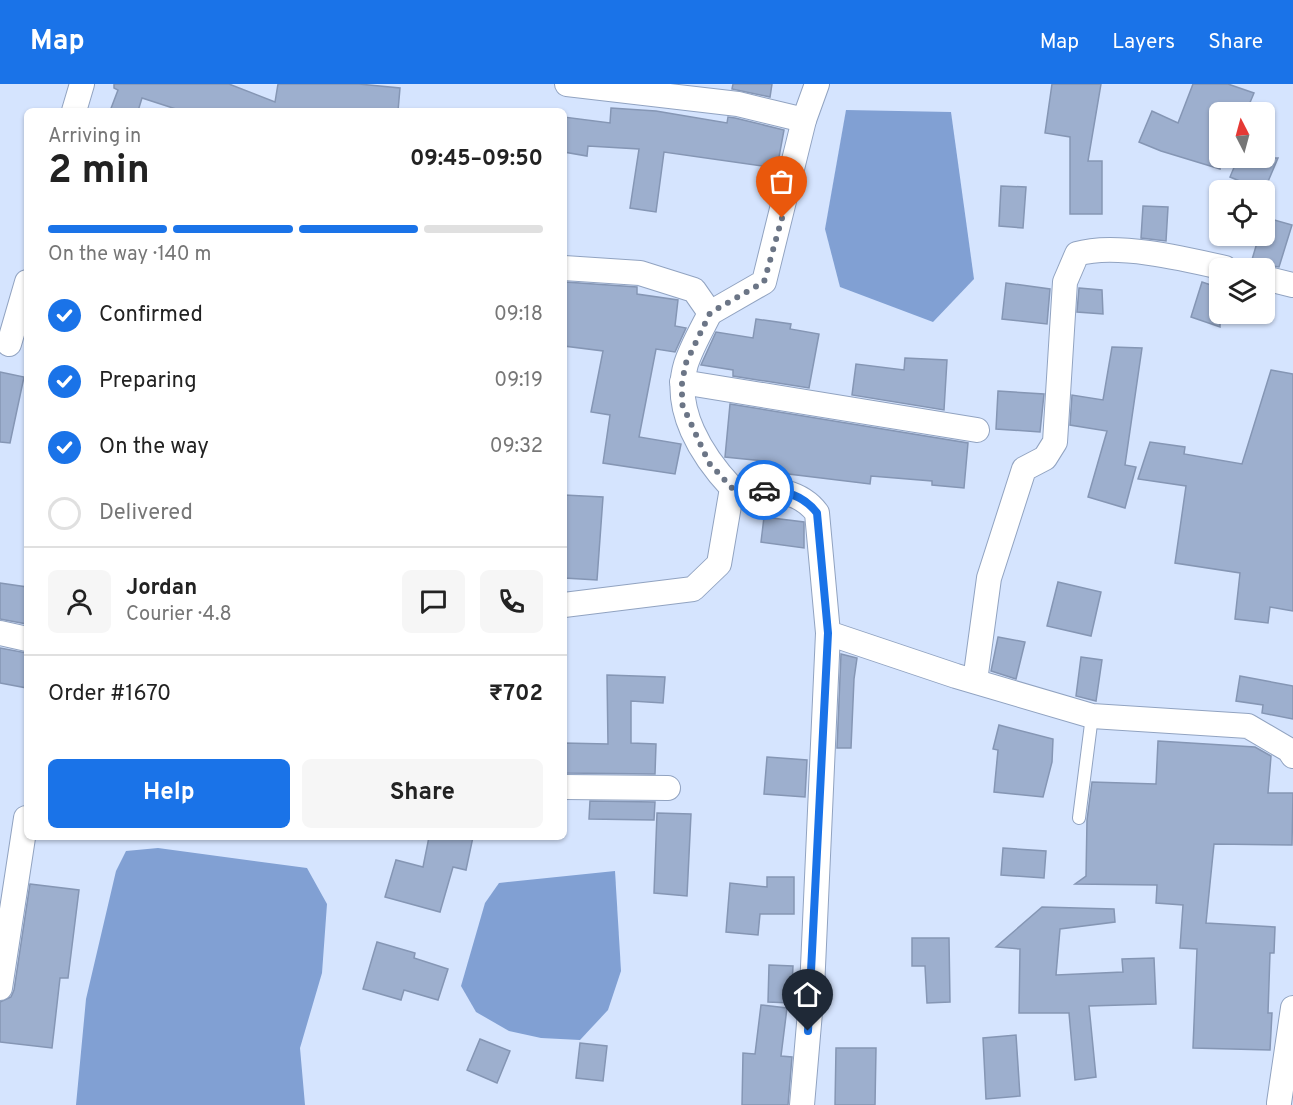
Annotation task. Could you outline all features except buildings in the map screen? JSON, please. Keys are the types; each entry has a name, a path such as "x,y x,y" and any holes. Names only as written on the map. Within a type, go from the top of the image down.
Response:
{"street":[{"path":"75,108 82,84"},
{"path":"567,84 738,104 804,120"},
{"path":"802,1105 812,989 828,633 817,513 809,502 792,493 732,488 709,463 682,404 682,382 686,363 710,313 764,282 804,120 817,84"},
{"path":"975,681 989,578 1024,469 1045,458 1055,442 1065,282 1071,264 1077,254 1099,250 1181,258 1209,264"},
{"path":"567,268 640,273 694,290 710,313"},
{"path":"1275,281 1293,285"},
{"path":"12,345 24,295"},
{"path":"682,382 978,430"},
{"path":"567,605 693,589 719,564 732,488"},
{"path":"0,633 24,638"},
{"path":"828,633 1092,716 1248,726 1289,750 1293,756"},
{"path":"567,787 668,788"},
{"path":"0,988 24,831"},
{"path":"1279,1103 1293,1008"}],"lane":[{"path":"1079,818 1092,716"}],"water":[{"path":"846,110 951,112 974,279 933,322 840,287 825,229"},
{"path":"158,848 307,868 327,904 322,973 300,1048 305,1105 76,1105 86,999 116,871 126,851"},
{"path":"615,871 621,971 608,1010 580,1040 541,1038 509,1031 476,1012 461,986 485,903 499,883"}],"way so far":[{"path":"764,490 732,488 709,463 682,404 682,382 686,363 710,313 764,282 782,218"}],"route":[{"path":"764,490 792,493 809,502 817,513 828,633 812,989 808,1031"}]}
